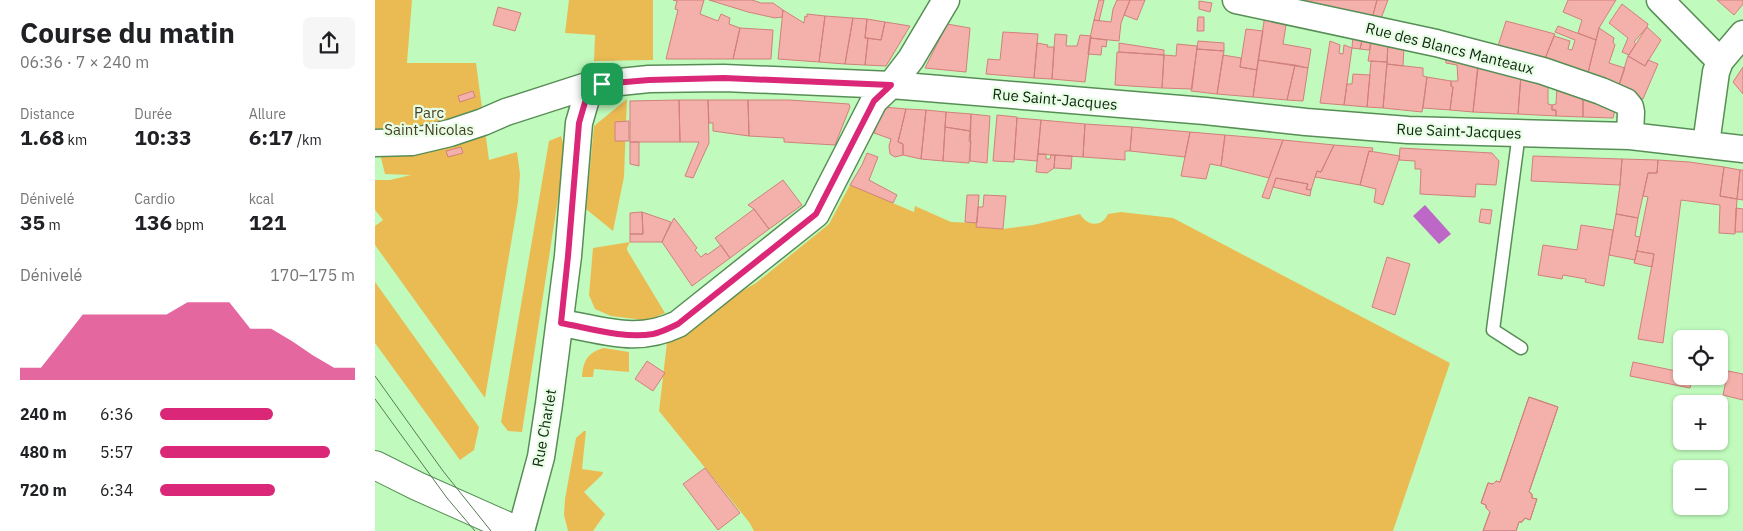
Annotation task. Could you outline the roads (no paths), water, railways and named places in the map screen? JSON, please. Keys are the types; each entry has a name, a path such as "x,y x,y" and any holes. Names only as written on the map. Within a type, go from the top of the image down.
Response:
{"street":[{"path":"561,323 627,335 655,334 678,324 816,214 874,101 891,85 911,59 946,0"},
{"name":"Rue des Blancs Manteaux","path":"1236,0 1436,43 1543,71 1601,91 1626,102 1630,107 1630,136"},
{"path":"1660,0 1719,61"},
{"path":"1706,144 1713,84 1719,61 1743,34"},
{"name":"Rue Saint-Jacques","path":"375,143 412,142 450,133 506,112 590,85 649,80 724,78 891,85 1408,130 1630,136 1743,149"},
{"name":"Rue Charlet","path":"519,531 541,457 561,323 579,123 590,85"},
{"path":"375,464 417,486 519,531"}],"lane":[{"path":"1519,133 1493,330 1521,348"}],"tram line":[{"path":"375,376 443,471 491,531"},
{"path":"375,399 447,498 475,531"}],"park label":[{"name":"Parc Saint-Nicolas","path":"429,120"}]}
